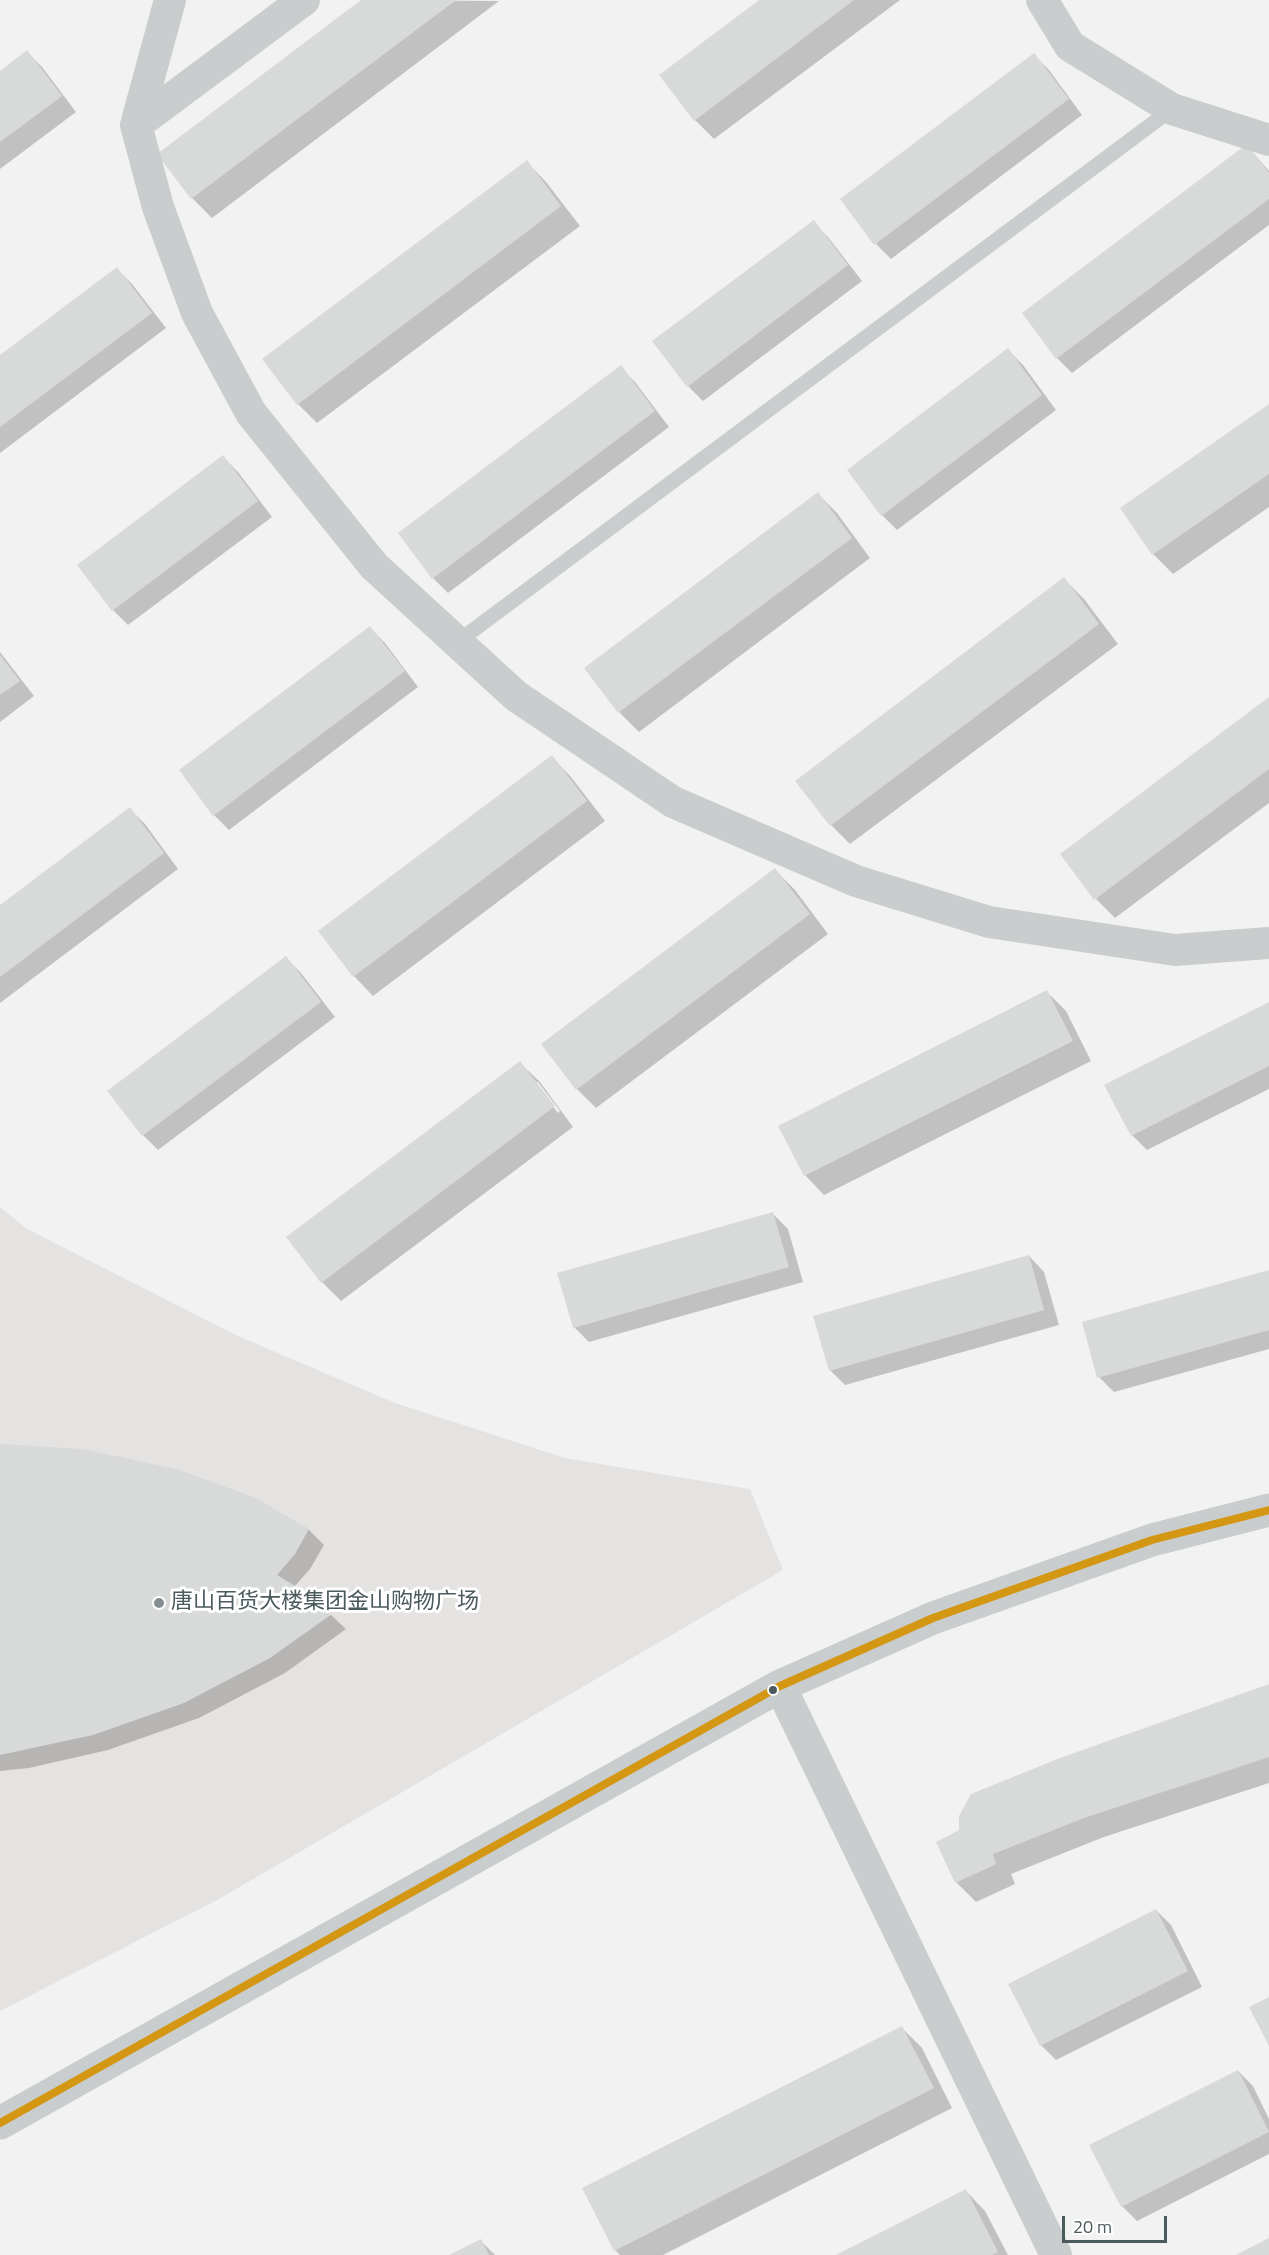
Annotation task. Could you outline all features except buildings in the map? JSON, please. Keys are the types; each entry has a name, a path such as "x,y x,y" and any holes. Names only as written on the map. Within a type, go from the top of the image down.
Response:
{"main road":[{"path":"0,2123 780,1686 933,1618 1152,1540 1269,1510"}],"street":[{"path":"170,0 136,125 158,207 197,313 251,413 374,566 516,696 673,802 856,881 989,922 1059,933 1175,950 1269,943"},
{"path":"136,125 304,0"},
{"path":"1042,0 1071,46 1172,109 1269,140"},
{"path":"780,1686 1056,2255"}],"lane":[{"path":"456,643 1172,109"}],"shaded area":[{"name":"唐山百货大楼集团金山购物广场","path":"0,1207 27,1229 238,1336 395,1403 565,1458 750,1489 783,1570 219,1899 0,2011"}],"transit line":[{"path":"0,2123 780,1686 933,1618 1152,1540 1269,1510"}],"place":[{"name":"唐山百货大楼集团金山购物广场","path":"159,1603"}]}
